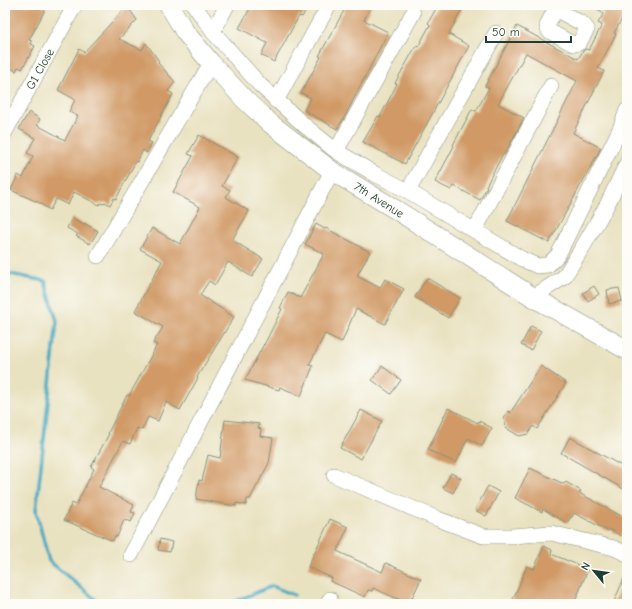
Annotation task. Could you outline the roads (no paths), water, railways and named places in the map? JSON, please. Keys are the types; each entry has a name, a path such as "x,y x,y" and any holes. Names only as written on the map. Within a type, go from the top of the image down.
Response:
{"main road":[{"name":"7th Avenue","path":"169,5 185,32 245,100 271,124 332,171 533,297 626,348"}],"street":[{"name":"G1 Close","path":"5,132 75,5"},
{"path":"194,5 213,32 260,85 276,101 336,151 408,191 522,259 537,266 548,265 558,255 620,129 627,110"},
{"path":"213,32 227,5"},
{"path":"276,101 329,5"},
{"path":"336,151 412,12"},
{"path":"408,191 496,33"},
{"path":"98,256 211,63"},
{"path":"474,230 551,86"},
{"path":"533,297 564,277 607,205 627,163"},
{"path":"131,555 332,171"},
{"path":"334,475 438,519 483,536 512,536 551,533 614,548 627,554"}],"waterway":[{"path":"5,273 45,281 57,321 36,511 49,561 101,604"},
{"path":"229,604 272,586 294,595"}]}
